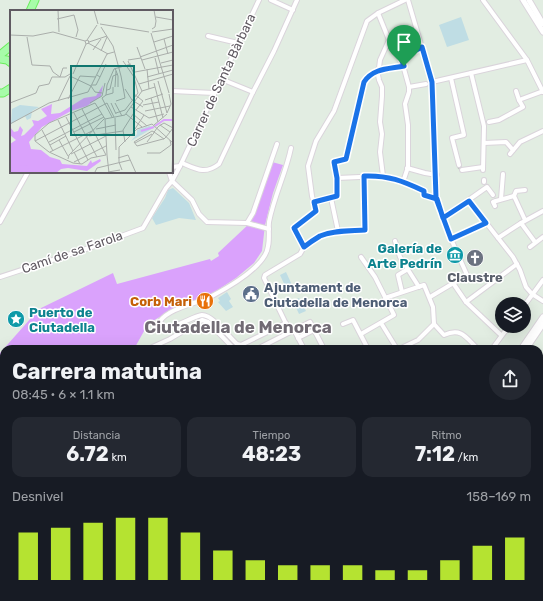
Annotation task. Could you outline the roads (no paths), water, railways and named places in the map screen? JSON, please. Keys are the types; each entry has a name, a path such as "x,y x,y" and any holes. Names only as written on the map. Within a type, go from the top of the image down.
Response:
{"main road":[{"path":"30,10 35,0"},
{"path":"0,55 10,47"},
{"path":"0,59 7,60 10,62"}],"street":[{"name":"Carrer de Santa Bàrbara","path":"143,228 181,165 259,0"},
{"path":"271,0 293,10"},
{"path":"173,167 181,165 199,170 206,170 219,164 297,0"},
{"path":"304,247 294,228 316,211 308,166 316,141 334,111 367,20 378,13 407,0 432,82 437,199 451,239 467,275 430,297"},
{"path":"483,0 527,60 543,91 519,100"},
{"path":"524,0 543,32"},
{"path":"528,0 543,24"},
{"path":"378,13 389,40 401,58 409,87 405,104 408,125 407,168 403,182"},
{"path":"208,36 238,44"},
{"path":"383,176 380,152 382,134 380,122 382,87 377,70 389,40"},
{"path":"401,58 422,47"},
{"path":"432,82 527,60"},
{"path":"314,202 337,196 337,178 334,162 346,159 364,82 368,75 377,70 404,66"},
{"path":"451,78 464,135 452,138 460,169 483,169 486,122 471,73"},
{"path":"221,79 253,92"},
{"path":"409,87 426,84"},
{"path":"173,91 214,93"},
{"path":"486,122 499,120 523,107 516,91"},
{"path":"510,154 520,142 543,132"},
{"path":"484,143 506,142 513,150"},
{"path":"249,223 277,144"},
{"path":"286,323 242,345 237,344 213,319 204,315 195,316 185,322 165,327 160,321 167,315 181,308 211,297 242,278 265,256 267,251 267,229 292,148"},
{"path":"407,168 425,174 436,175"},
{"path":"0,222 27,173"},
{"path":"169,173 172,181 192,200 199,214 207,222 249,223 267,229"},
{"path":"501,199 503,174"},
{"path":"302,345 286,323 264,278 265,275 300,254 304,247 320,236 338,231 365,230 364,176"},
{"path":"337,178 383,176 403,182 424,191 424,195 437,199"},
{"path":"443,218 469,201 486,184 494,197 493,202 495,206"},
{"path":"525,190 516,191 514,196 523,221 535,242"},
{"path":"494,197 501,199 514,196"},
{"path":"331,198 338,231"},
{"path":"469,201 517,264 526,287 532,294 543,301"},
{"path":"498,238 523,221 543,211"},
{"path":"451,239 486,223"},
{"name":"Camí de sa Farola","path":"0,276 90,248 143,228"},
{"path":"530,247 543,237"},
{"path":"394,241 400,257 419,287"},
{"path":"361,257 375,277 394,316 361,334"},
{"path":"466,302 517,264"},
{"path":"402,292 398,275 408,269"},
{"path":"530,297 543,280"},
{"path":"452,283 466,302 501,335 495,345"},
{"path":"385,298 424,285 434,307 434,324 444,335 458,332 473,345"},
{"path":"524,345 543,317"},
{"path":"156,345 202,320 208,322 230,345"},
{"path":"343,324 353,320 366,345"},
{"path":"265,345 310,322 322,345"},
{"path":"381,323 395,345"},
{"path":"407,345 418,340 434,324"},
{"path":"529,345 543,324"},
{"path":"298,338 314,330"}],"tunnel":[{"path":"459,165 460,169"}],"place":[{"name":"Galería de Arte Pedrín","path":"455,255"},
{"name":"Claustre","path":"475,258"},
{"name":"Ajuntament de Ciutadella de Menorca","path":"251,294"},
{"name":"Corb Mari","path":"205,301"},
{"name":"Puerto de Ciutadella","path":"16,319"}],"district":[{"name":"Ciutadella de Menorca","path":"238,327"}]}
